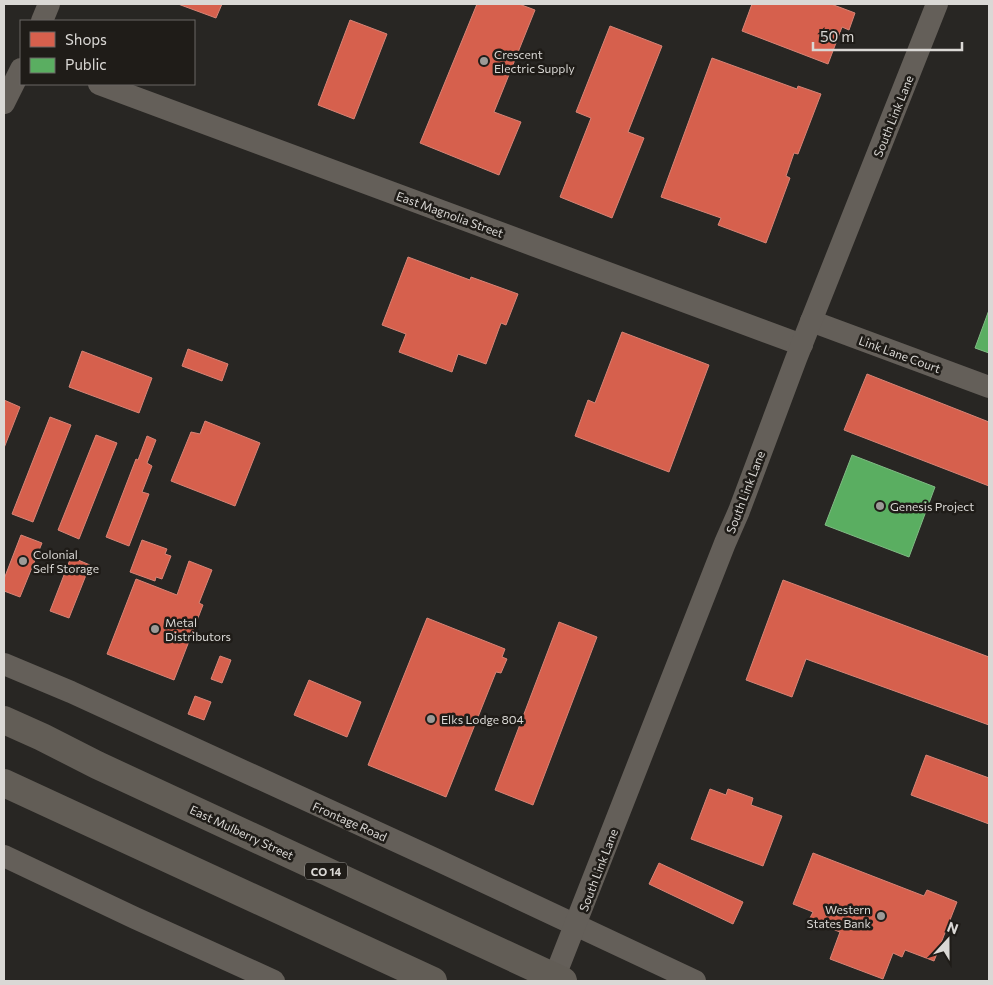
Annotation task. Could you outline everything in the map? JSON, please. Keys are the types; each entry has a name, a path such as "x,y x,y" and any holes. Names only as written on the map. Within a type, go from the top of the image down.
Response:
{"highway":[{"name":"East Mulberry Street","path":"4,720 557,980"},
{"path":"4,735 97,765"},
{"path":"4,782 433,981"}],"street":[{"path":"42,20 49,4"},
{"name":"South Link Lane","path":"557,980 576,926 739,511 811,321 937,4"},
{"path":"4,103 20,71"},
{"name":"East Magnolia Street","path":"102,85 802,345"},
{"name":"Link Lane Court","path":"811,321 989,387"},
{"name":"Frontage Road","path":"4,664 80,696 695,981"},
{"path":"4,856 274,981"}],"building: Shops":[{"path":"178,4 222,4 216,18"},
{"name":"Crescent Electric Supply","path":"477,4 519,4 535,10 494,112 521,122 499,175 420,143"},
{"path":"752,4 831,4 855,13 849,30 842,27 828,64 742,31"},
{"path":"350,20 387,34 354,119 318,105"},
{"path":"610,26 662,46 628,132 644,138 612,218 560,197 591,118 576,112"},
{"path":"712,58 797,89 798,86 821,94 798,154 794,153 786,176 790,178 766,243 718,225 721,218 661,197"},
{"path":"408,257 470,280 471,277 518,294 506,325 501,323 486,364 458,354 452,372 399,352 406,334 382,325"},
{"path":"622,332 709,365 669,472 575,436 588,400 595,403"},
{"path":"188,349 228,364 222,381 182,366"},
{"path":"82,351 152,378 139,413 69,387"},
{"path":"867,374 989,422 989,486 844,430"},
{"path":"4,400 20,407 4,448"},
{"path":"50,417 71,425 33,522 12,514"},
{"path":"205,421 260,443 235,506 171,481 191,432 200,434"},
{"path":"96,435 117,443 79,539 58,530"},
{"path":"147,436 156,440 147,463 152,466 142,492 149,494 129,546 106,537 136,459 138,460"},
{"name":"Colonial Self Storage","path":"21,535 42,543 20,597 4,591 4,579"},
{"path":"142,540 167,549 165,554 171,556 162,579 156,577 155,581 130,572"},
{"path":"71,557 90,565 69,618 50,611"},
{"name":"Metal Distributors","path":"189,561 212,570 199,603 203,605 174,680 107,654 136,579 177,595"},
{"path":"783,580 989,657 989,725 806,659 792,697 746,680"},
{"name":"Elks Lodge 804","path":"427,618 505,649 502,657 507,659 501,673 496,672 446,797 368,765"},
{"path":"559,622 597,637 533,805 495,790"},
{"path":"220,656 231,660 222,683 211,679"},
{"path":"309,680 361,702 347,737 294,715"},
{"path":"195,696 211,702 204,720 188,714"},
{"path":"926,755 989,778 989,824 911,795"},
{"path":"710,789 726,795 728,789 753,798 751,805 782,816 763,866 691,839"},
{"name":"Western States Bank","path":"813,853 924,896 927,890 957,902 934,961 905,950 902,957 893,953 883,979 830,959 840,932 809,920 813,912 793,904"},
{"path":"659,863 743,902 733,924 649,884"}],"building: Public":[{"path":"989,310 989,353 975,348"},
{"name":"Genesis Project","path":"852,455 935,487 909,557 825,525"}],"place":[{"name":"Crescent Electric Supply","path":"484,61"},
{"name":"Genesis Project","path":"880,506"},
{"name":"Colonial Self Storage","path":"23,561"},
{"name":"Metal Distributors","path":"155,629"},
{"name":"Elks Lodge 804","path":"431,719"},
{"name":"Western States Bank","path":"881,916"}]}
